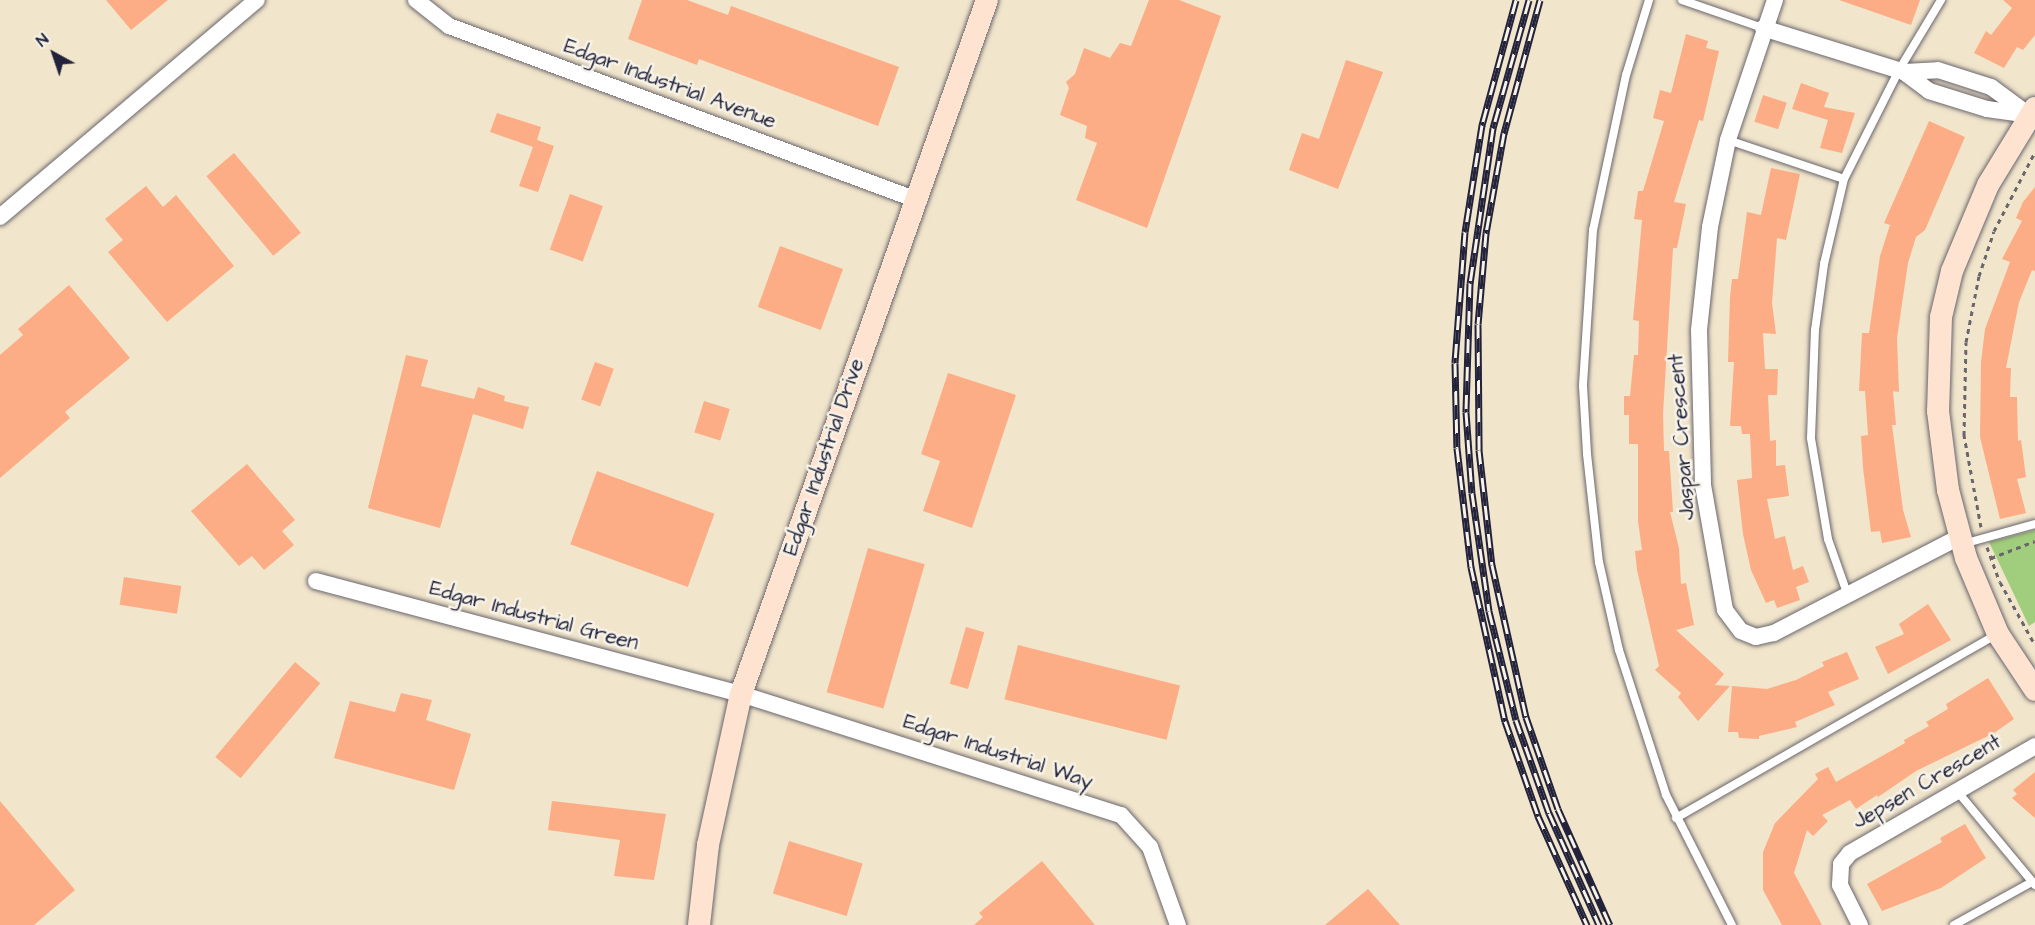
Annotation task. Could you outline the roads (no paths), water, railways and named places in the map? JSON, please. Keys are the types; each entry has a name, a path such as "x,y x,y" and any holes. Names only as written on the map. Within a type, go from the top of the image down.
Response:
{"street":[{"path":"0,217 257,0"},
{"name":"Edgar Industrial Avenue","path":"416,0 449,26 915,199"},
{"name":"Edgar Industrial Drive","path":"699,925 708,845 741,694 987,0"},
{"name":"Jaspar Crescent","path":"1775,0 1763,28 1728,140 1703,278 1698,396 1703,485 1725,610 1741,631 1765,636 1959,537"},
{"path":"1763,28 1901,71 1938,70 1991,87 2032,112 2000,162 1976,212 1952,271 1941,317 1938,411 1943,467 1959,537 1998,634 2035,690"},
{"name":"Edgar Industrial Green","path":"316,581 741,694"},
{"name":"Edgar Industrial Way","path":"741,694 1121,815 1150,847 1178,925"},
{"name":"Jepsen Crescent","path":"1860,925 1840,885 1841,864 1862,844 2035,746"}],"lane":[{"path":"1649,0 1626,75 1597,198 1583,406 1605,596 1658,773 1676,818 1732,925"},
{"path":"1682,0 1763,28"},
{"path":"1847,593 1828,539 1811,438 1815,330 1830,228 1844,179 1941,0"},
{"path":"1728,140 1844,179"},
{"path":"1959,537 1970,542 2035,524"},
{"path":"1676,818 1998,634"},
{"path":"1954,925 2034,884 1957,791"}],"railway":[{"path":"1516,0 1482,125 1465,232 1455,363 1457,448 1471,567 1505,721 1538,816 1587,925"},
{"path":"1529,0 1493,128 1470,283 1466,412 1472,493 1489,611 1516,720 1549,813 1599,925"},
{"path":"1540,0 1504,133 1486,233 1478,324 1479,450 1492,565 1526,717 1558,809 1610,925"}]}
